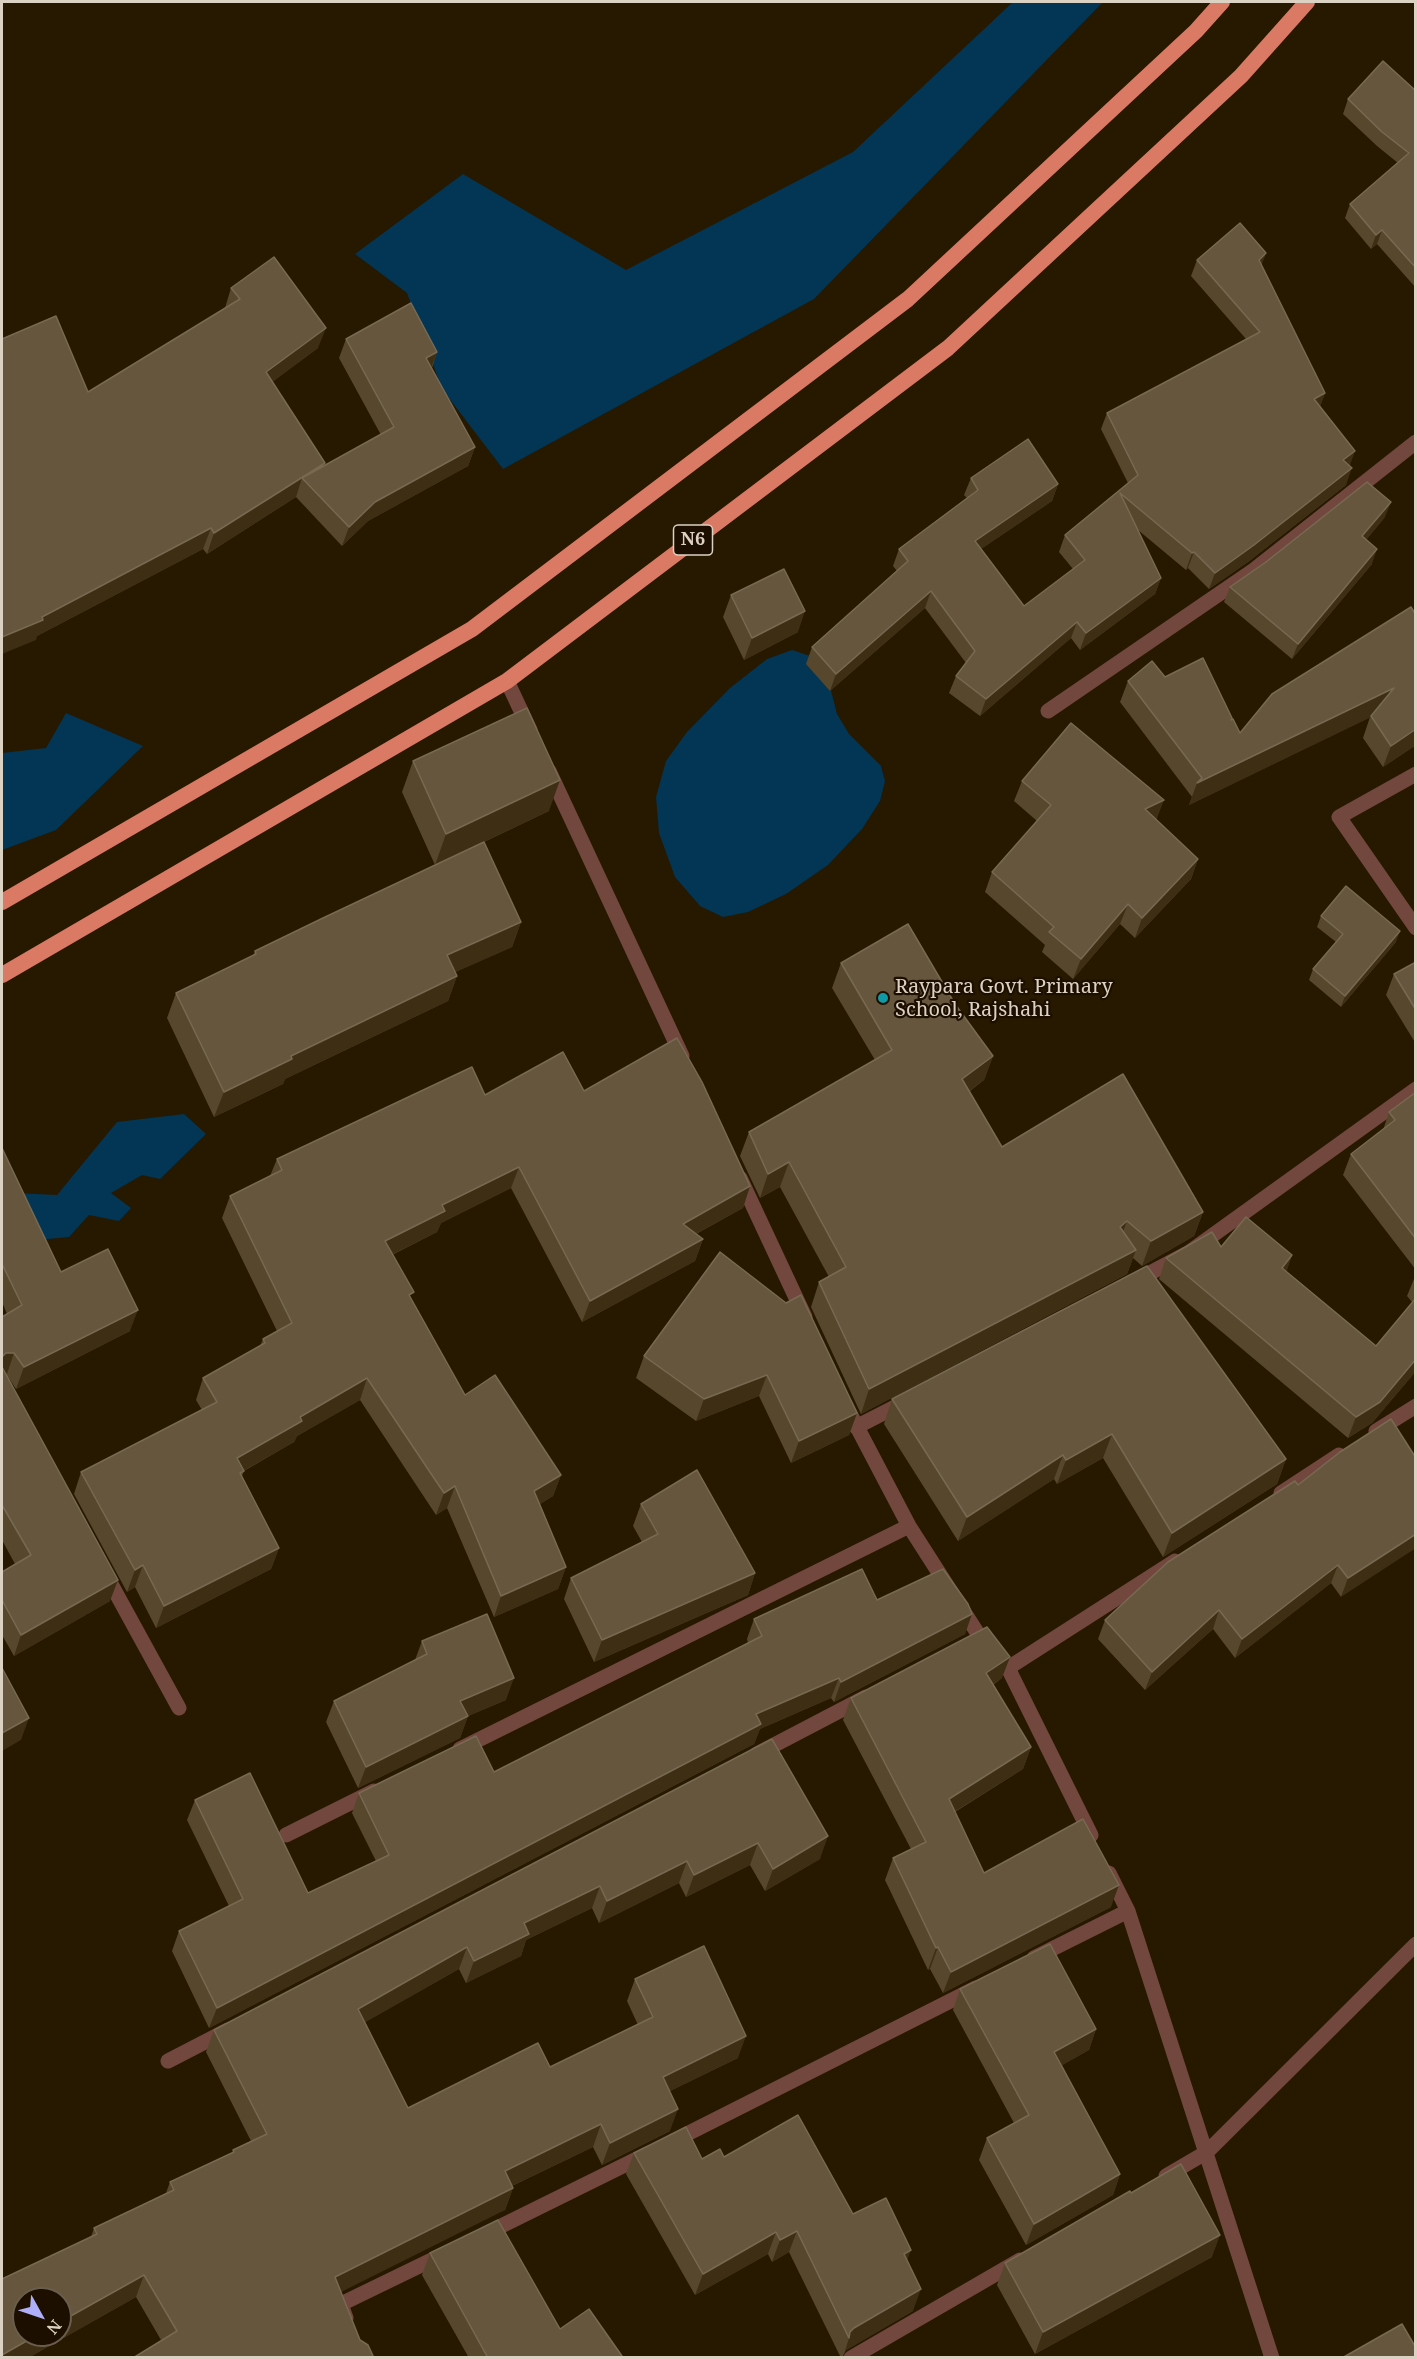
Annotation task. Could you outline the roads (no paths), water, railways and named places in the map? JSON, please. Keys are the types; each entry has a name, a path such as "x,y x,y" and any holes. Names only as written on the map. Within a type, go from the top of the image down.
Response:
{"highway":[{"path":"2,902 472,629 908,299 1196,31 1222,2"},
{"name":"N6","path":"2,975 507,681 948,348 1241,76 1307,2"}],"street":[{"path":"1048,711 1254,570 1416,442"},
{"path":"507,681 689,1070"},
{"path":"1416,774 1339,817 1416,928"},
{"path":"1116,1291 1188,1253 1416,1089"},
{"path":"735,1168 811,1330"},
{"path":"841,1395 909,1526 975,1640 1008,1668 1128,1911 1272,2358"},
{"path":"856,1427 919,1395"},
{"path":"1267,1502 1416,1406"},
{"path":"444,1757 909,1526"},
{"path":"1008,1668 1187,1553"},
{"path":"99,1562 179,1708"},
{"path":"748,1758 875,1692"},
{"path":"286,1835 391,1783"},
{"path":"1022,1965 1128,1911"},
{"path":"1156,2181 1207,2152 1416,1944"},
{"path":"353,2336 341,2304 990,1981"},
{"path":"168,2061 242,2023"},
{"path":"851,2358 1034,2252"}],"water":[{"path":"1013,2 1103,2 814,299 503,469 442,389 407,293 355,254 463,174 626,270 853,152"},
{"path":"792,650 813,657 828,679 837,714 849,734 881,766 885,781 880,801 862,829 828,865 786,894 748,912 723,917 700,906 675,877 659,833 656,797 666,761 687,732 730,688 767,659"},
{"path":"66,713 143,746 56,830 2,850 2,753 46,748"},
{"path":"184,1114 206,1134 160,1179 142,1175 111,1193 131,1208 119,1221 89,1215 69,1237 37,1240 16,1193 57,1195 117,1122"}],"place":[{"name":"Raypara Govt. Primary School, Rajshahi","path":"883,998"}]}
